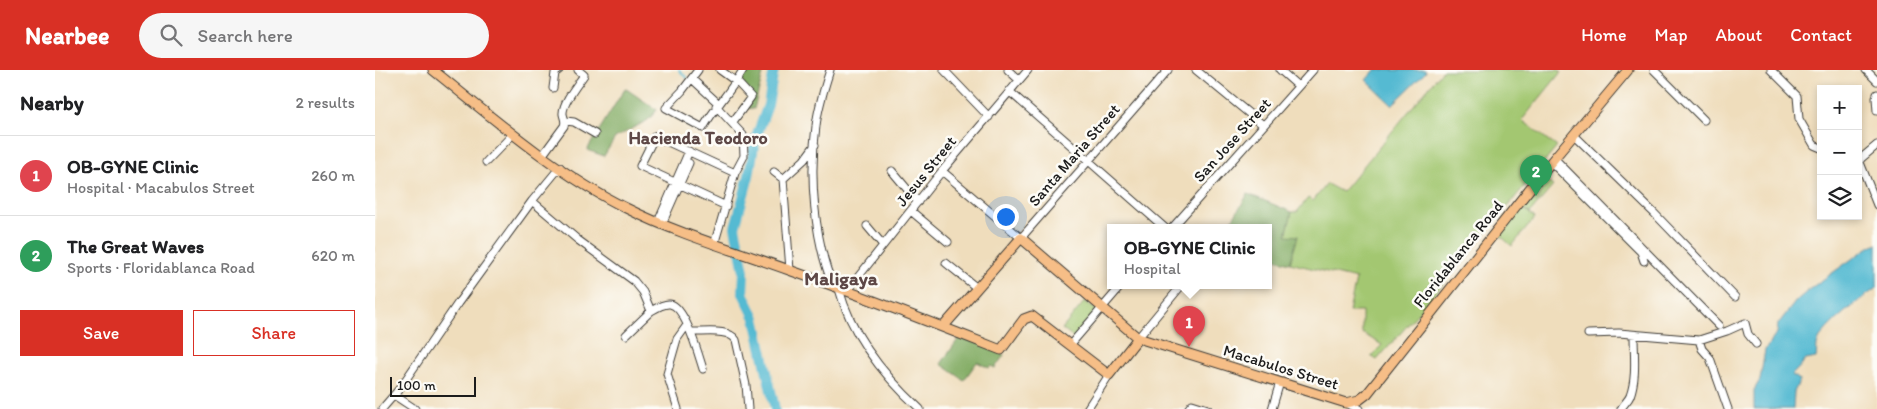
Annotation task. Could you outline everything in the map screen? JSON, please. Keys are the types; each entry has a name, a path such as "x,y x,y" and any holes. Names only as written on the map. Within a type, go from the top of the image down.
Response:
{"main road":[{"path":"433,70 542,156 625,208 718,246 790,270 1001,350 1024,319 1029,316 1109,375 1139,338"},
{"name":"Floridablanca Road","path":"1346,403 1359,400 1367,394 1553,160 1628,70"},
{"name":"Santa Maria Street","path":"943,327 1021,238"},
{"name":"Macabulos Street","path":"1021,238 1101,308 1139,338 1346,403"}],"street":[{"path":"542,156 564,126 566,121 563,114 566,102 584,74 578,70"},
{"path":"698,70 666,108 703,128 716,106 743,70"},
{"path":"720,70 751,97 732,123"},
{"path":"830,70 815,127 813,181 824,259 834,287 863,344 879,366 920,409"},
{"path":"944,70 989,117"},
{"path":"1008,70 1019,80"},
{"name":"Jesus Street","path":"834,287 883,245 942,171 1028,70"},
{"name":"Santa Maria Street","path":"1021,238 1168,70"},
{"path":"1196,70 1263,125"},
{"path":"1280,70 1298,86"},
{"name":"San Jose Street","path":"1176,224 1313,70"},
{"path":"1654,70 1704,120"},
{"path":"1771,70 1797,96 1799,119 1814,145 1817,146"},
{"path":"1866,70 1877,81"},
{"path":"553,88 557,71"},
{"path":"691,80 743,135 744,156 735,173 718,246"},
{"path":"1009,91 1161,224"},
{"path":"1877,94 1875,98 1877,111"},
{"path":"566,121 574,122 595,134"},
{"path":"486,162 513,134"},
{"path":"1574,135 1654,213 1735,297"},
{"path":"726,206 640,166 655,136 735,173"},
{"path":"783,179 804,160 815,145"},
{"path":"1862,158 1877,145"},
{"path":"660,223 691,152"},
{"path":"1553,160 1641,252 1644,261"},
{"path":"1553,160 1719,326"},
{"path":"382,409 559,167"},
{"path":"1862,168 1877,205"},
{"path":"891,171 918,202"},
{"name":"Macabulos Street","path":"942,171 1021,238"},
{"path":"774,172 783,179 790,270"},
{"path":"532,202 578,240 634,280 643,292 651,311"},
{"path":"911,211 948,242"},
{"path":"867,226 883,245"},
{"path":"946,263 977,288"},
{"path":"1070,346 1118,289"},
{"path":"1139,338 1179,289"},
{"path":"626,335 651,311 663,305 673,305 683,317 691,332 703,369"},
{"path":"1588,334 1699,340 1745,323 1748,334 1756,344"},
{"path":"678,409 667,374 677,339 687,325"},
{"path":"691,332 727,334 737,340 749,409"},
{"path":"1621,409 1623,404 1629,399 1635,378 1634,335"},
{"path":"1699,340 1702,348 1710,358 1728,409"},
{"path":"1087,409 1109,375"},
{"path":"1271,409 1280,382"},
{"path":"394,395 415,409"},
{"path":"1346,403 1359,409"},
{"path":"1188,409 1193,404 1207,409"}],"green space":[{"path":"747,70 764,70 754,109 747,108 750,92 740,80"},
{"path":"1443,70 1559,70 1561,72 1522,120 1557,147 1377,360 1371,356 1382,345 1362,333 1362,312 1349,312 1356,279 1290,263 1298,236 1286,236 1292,212 1297,212 1308,198 1313,201 1327,184 1342,192"},
{"path":"625,88 657,110 648,120 615,138 604,156 587,150"},
{"path":"1543,178 1553,186 1530,213 1524,209 1535,218 1512,246 1498,234"},
{"path":"1248,194 1292,212 1286,235 1298,236 1290,263 1272,258 1272,224 1229,224"},
{"path":"1085,301 1099,312 1076,340 1062,329"},
{"path":"961,335 1004,355 995,368 991,366 989,368 977,362 964,380 941,364"}],"water":[{"path":"1375,70 1425,70 1426,72 1392,105 1366,80"},
{"path":"1877,243 1877,288 1862,298 1828,328 1818,342 1816,358 1806,360 1792,375 1800,380 1794,392 1793,409 1754,409 1754,390 1760,380 1765,350 1777,333 1778,324 1796,301 1811,288"}],"waterway":[{"path":"679,70 687,78"},
{"path":"774,70 768,105 755,140 749,176 735,227 744,271 743,293 755,318 775,409"},
{"path":"750,138 755,140"}],"place":[{"name":"The Great Waves","path":"1536,196"},
{"name":"OB-GYNE Clinic","path":"1189,347"}],"district":[{"name":"Hacienda Teodoro","path":"698,138"},
{"name":"Maligaya","path":"841,278"}]}
